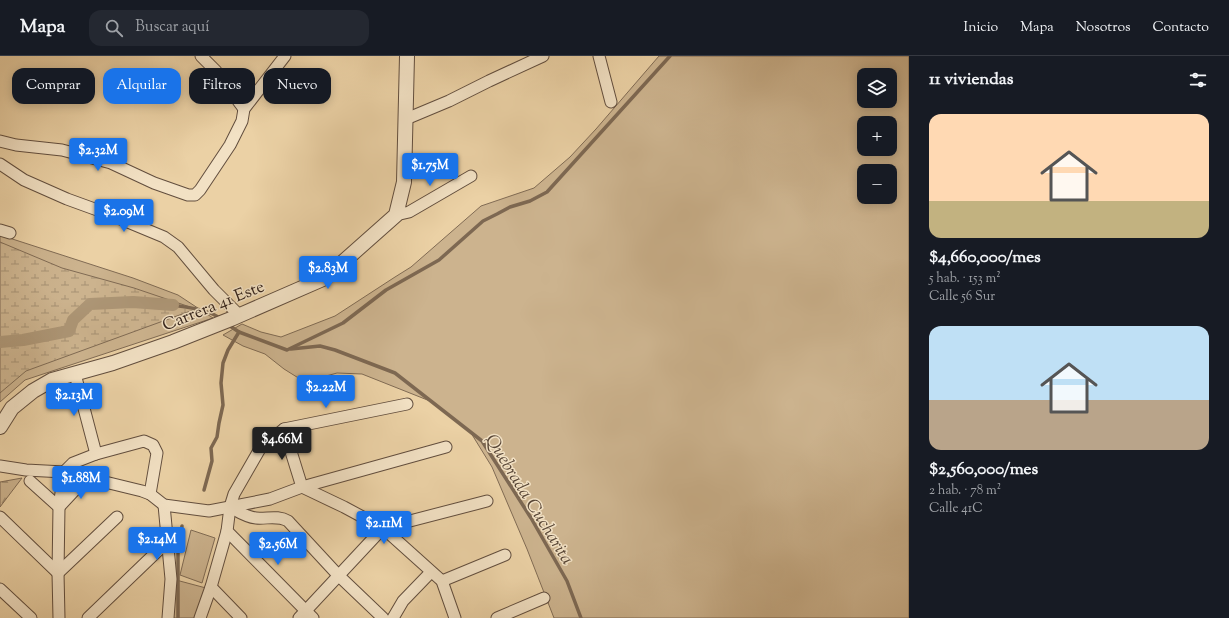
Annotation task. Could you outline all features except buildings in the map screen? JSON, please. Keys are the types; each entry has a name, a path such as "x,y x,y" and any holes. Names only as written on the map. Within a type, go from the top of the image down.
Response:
{"street":[{"path":"201,56 216,72 244,109"},
{"path":"0,141 16,145 62,150 111,164 154,183 188,195 195,195 200,190 230,145 242,121 244,109 285,56"},
{"path":"407,56 404,182 396,215 409,212 471,176"},
{"path":"406,119 449,101 543,56"},
{"path":"599,56 611,102"},
{"path":"0,164 24,180 60,196 164,237 178,247 235,317"},
{"name":"Carrera 41 Este","path":"0,427 10,409 33,391 52,380 173,342 325,278 396,215"},
{"path":"75,374 96,454"},
{"path":"200,618 211,587 227,531 230,507 234,494 261,447 284,429 407,404"},
{"path":"284,429 302,486 344,506 383,528 442,581 455,618"},
{"path":"59,618 59,506 64,472 73,463 96,454 144,441 154,445 157,453 150,494"},
{"path":"0,466 26,470 64,472 150,494 164,505 209,511 270,499 302,486 446,447"},
{"path":"59,506 86,478"},
{"path":"30,481 59,506"},
{"path":"227,531 306,616 338,575 383,528 487,502"},
{"path":"164,505 171,579 167,616"},
{"path":"230,507 245,515 257,518 278,518 288,521 338,575 382,618"},
{"path":"58,573 117,517"},
{"path":"0,518 58,573"},
{"path":"88,618 167,542"},
{"path":"442,581 505,555"},
{"path":"393,618 404,601 431,572"},
{"path":"211,587 241,618"},
{"path":"0,589 31,618"},
{"path":"496,618 544,598"}],"green space":[{"path":"659,56 909,56 909,618 554,618 527,549 492,467 471,433 430,401 362,374 337,373 319,378 300,379 265,354 243,346 223,335 242,324 261,332 281,337 335,316 411,267 481,206 534,188 570,157"},
{"path":"0,235 133,278 178,295 213,318 25,380 0,402"},
{"path":"0,242 62,268 134,288 196,309 26,371 0,393"},
{"path":"22,478 0,507 0,482"},
{"path":"191,530 215,538 202,583 180,575"},
{"path":"176,580 206,588 195,618 171,618"}],"waterway":[{"path":"227,324 239,332 287,350 343,323 386,290 439,260 483,221 510,207 530,201 547,192 670,56"},
{"path":"0,342 23,340 69,331 73,320 90,304 133,302 173,305"},
{"path":"173,305 204,311 221,319"},
{"path":"204,490 212,461 211,448 217,437 223,405 221,383 223,363 228,350 239,332"},
{"name":"Quebrada Cucharita","path":"291,349 320,346 335,350 395,373 482,441 531,518 567,581 581,618"},
{"path":"178,618 178,553 182,526"}]}
